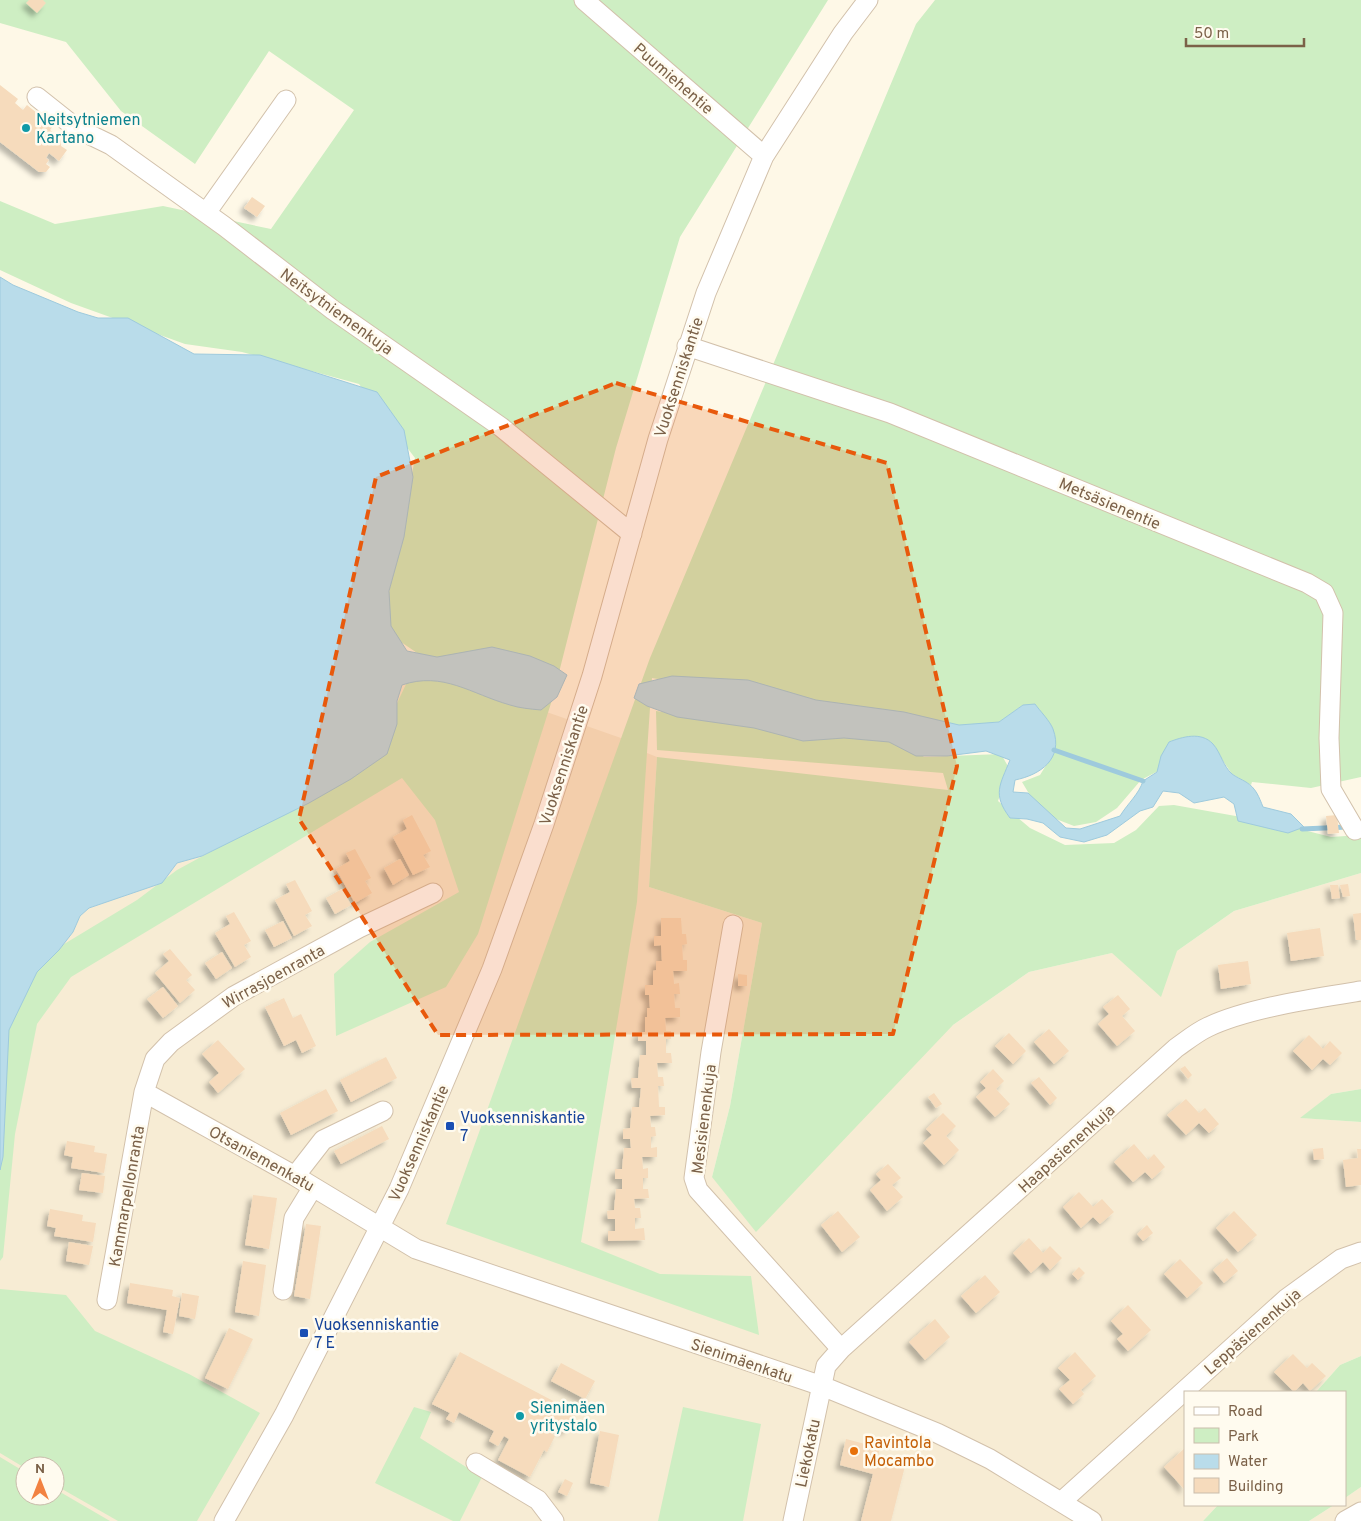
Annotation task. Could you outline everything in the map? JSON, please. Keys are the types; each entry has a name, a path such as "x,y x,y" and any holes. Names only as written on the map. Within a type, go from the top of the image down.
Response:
{"street":[{"name":"Puumiehentie","path":"584,0 764,156"},
{"name":"Vuoksenniskantie","path":"224,1521 284,1415 399,1189 495,960 544,824 592,676 687,346 706,293 764,156 844,33 868,0"},
{"name":"Neitsytniemenkuja","path":"37,97 76,128 111,145 206,213 333,310 501,427 632,534"},
{"path":"206,213 286,100"},
{"name":"Metsäsienentie","path":"687,346 890,413 1307,583 1324,593 1333,613 1329,738 1331,789 1355,830"},
{"name":"Wirrasjoenranta","path":"144,1092 155,1059 171,1042 197,1021 234,996 282,969 433,893"},
{"name":"Mesisienenkuja","path":"733,925 711,1052 694,1178 698,1190 841,1349"},
{"name":"Haapasienenkuja","path":"822,1386 826,1366 841,1349 1176,1048 1207,1027 1238,1016 1321,997 1361,991"},
{"name":"Otsaniemenkatu","path":"144,1092 313,1186 380,1226"},
{"name":"Kammarpellonranta","path":"107,1300 144,1092"},
{"path":"295,1176 323,1140 383,1111"},
{"path":"283,1290 294,1218 313,1186"},
{"name":"Sienimäenkatu","path":"380,1226 416,1249 822,1386 937,1433 990,1459 1092,1521"},
{"name":"Leppäsienenkuja","path":"1061,1502 1286,1299 1341,1259 1361,1252"},
{"name":"Liekokatu","path":"794,1521 822,1386"},
{"path":"476,1463 538,1500 554,1521"},
{"path":"1346,1521 1361,1512"}],"highlighted area":[{"path":"616,383 887,463 957,766 893,1034 438,1035 299,819 376,477"}],"shaded area":[{"path":"416,680 541,710 621,738 657,757 649,887 762,923 730,1106 712,1177 953,1025 1029,972 1112,953 1177,951 1234,911 1361,873 1361,1089 1331,1094 1301,1118 1361,1122 1361,1356 1340,1365 1317,1391 1184,1391 1184,1506 1217,1506 1203,1521 0,1521 0,1170 37,972 73,932 80,916 89,908 162,883 177,863 202,856 309,803 397,724 397,701 401,685"},
{"path":"1361,1487 1361,1521 1309,1521 1332,1506 1346,1506 1346,1497"}],"green space":[{"path":"0,0 828,0 680,237 616,448 552,700 478,934 446,987 336,1036 334,974 370,942 459,892 435,820 402,778 71,977 37,1024 15,1134 3,1257 0,1261 0,1056 16,1003 41,958 137,900 177,870 377,761 398,701 420,655 382,629 415,458 359,384 242,352 185,344 71,303 0,270 0,201 55,224 163,206 271,229 354,110 269,51 195,164 121,111 66,42 0,23"},
{"path":"935,0 1361,0 1361,777 1311,788 1252,782 1251,785 1232,774 1217,752 1160,770 1141,780 1117,808 1096,822 1074,826 1056,819 1031,797 1022,782 1040,775 1055,751 1052,727 1023,705 999,722 964,727 924,724 652,678 637,902 581,1242 660,1274 751,1276 759,1335 446,1224 650,658 916,24"},
{"path":"656,711 769,728 855,730 911,747 924,757 1001,754 1009,768 998,801 1030,828 1065,845 1114,843 1136,830 1159,806 1174,805 1280,824 1331,837 1361,835 1361,873 1234,911 1177,951 1161,997 1112,953 1029,972 953,1025 756,1232 712,1177 730,1106 762,923 649,887 657,757 948,790 943,773 657,750"},
{"path":"1361,1089 1361,1122 1300,1118 1331,1094"},
{"path":"0,1289 66,1295 95,1331 189,1374 260,1413 197,1521 118,1521 65,1491 65,1456 15,1456 15,1462 0,1453"},
{"path":"1361,1356 1361,1487 1346,1497 1346,1391 1317,1391 1340,1365"},
{"path":"414,1407 431,1412 420,1438 482,1477 460,1521 453,1521 375,1483"},
{"path":"683,1407 761,1424 743,1521 658,1521"},
{"path":"0,1457 15,1466 15,1506 65,1506 65,1495 110,1521 0,1521"},
{"path":"1217,1506 1332,1506 1309,1521 1203,1521"}],"water":[{"path":"0,277 13,285 78,312 98,318 128,318 194,354 260,355 377,392 404,430 413,477 404,537 389,591 391,626 407,651 437,657 492,647 530,656 554,666 567,675 557,697 541,710 513,706 444,682 417,681 402,685 397,701 397,724 387,754 351,779 309,803 202,856 177,863 162,883 89,908 80,916 73,932 59,950 37,972 9,1030 3,1157 0,1170"},
{"path":"672,676 748,680 816,700 904,712 959,725 999,722 1023,705 1035,704 1053,729 1056,740 1055,749 1048,764 1041,770 1015,780 1013,792 1028,793 1066,828 1080,829 1120,816 1143,781 1157,772 1161,756 1169,742 1185,737 1197,736 1213,744 1226,767 1232,774 1252,787 1263,807 1291,814 1304,827 1288,833 1238,821 1234,804 1224,797 1194,803 1179,793 1163,791 1153,807 1140,811 1107,835 1084,842 1060,837 1043,823 1027,819 1010,818 1004,810 999,796 1003,776 1010,760 986,751 947,756 916,756 889,742 844,738 803,741 754,728 677,717 647,706 634,698 639,684"}],"building":[{"path":"29,0 43,0 46,3 37,13 26,3"},
{"name":"Neitsytniemen Kartano","path":"0,85 18,99 15,103 23,110 27,105 53,126 50,130 60,138 61,146 67,150 59,161 49,153 46,158 49,160 46,164 50,167 46,172 39,172 0,142"},
{"path":"252,197 265,206 257,217 244,208"},
{"path":"412,815 431,851 423,855 430,867 413,875 393,837 407,829 403,820"},
{"path":"1337,815 1339,833 1328,834 1326,816"},
{"path":"355,849 371,878 365,881 372,893 355,903 336,869 350,861 346,853"},
{"path":"400,859 409,875 393,885 384,868"},
{"path":"295,880 312,911 305,915 312,926 294,936 275,900 290,892 286,884"},
{"path":"1348,884 1350,896 1343,897 1340,885"},
{"path":"1330,885 1338,885 1340,898 1332,899"},
{"path":"342,889 351,905 335,914 326,898"},
{"path":"234,912 251,941 244,945 251,957 235,967 215,933 230,924 226,916"},
{"path":"1361,913 1361,940 1356,940 1353,914"},
{"path":"661,918 681,918 682,934 686,934 687,944 682,945 683,960 687,960 687,971 673,971 674,984 679,983 680,994 674,994 675,1008 680,1008 680,1017 665,1018 666,1031 671,1031 671,1039 666,1039 666,1053 671,1053 672,1063 657,1063 658,1077 663,1077 664,1086 658,1086 659,1107 665,1107 665,1115 650,1116 651,1127 655,1127 656,1136 651,1137 651,1148 657,1147 657,1157 642,1157 643,1169 648,1168 648,1178 643,1178 643,1189 648,1189 649,1198 634,1199 635,1208 640,1208 641,1218 635,1218 635,1229 644,1228 645,1240 608,1241 608,1231 615,1231 615,1219 608,1219 607,1211 614,1210 616,1189 622,1189 622,1179 615,1179 615,1169 622,1169 624,1148 631,1148 630,1139 623,1139 623,1129 630,1128 632,1107 639,1107 641,1088 632,1088 631,1078 638,1078 640,1055 646,1055 646,1041 638,1041 638,1032 645,1032 645,1017 647,1017 647,1008 650,1008 649,995 645,995 645,985 653,985 653,971 656,970 656,961 662,961 661,945 654,946 654,936 661,936"},
{"path":"283,921 292,938 274,947 265,930"},
{"path":"1320,928 1324,956 1291,961 1287,933"},
{"path":"170,949 192,975 186,980 195,990 180,1003 155,973 169,961 163,954"},
{"path":"222,952 232,968 216,979 205,963"},
{"path":"1248,961 1251,984 1221,989 1218,965"},
{"path":"738,974 747,975 747,986 738,986"},
{"path":"163,987 178,1006 163,1018 147,999"},
{"path":"1118,995 1130,1009 1122,1016 1135,1031 1117,1046 1098,1024 1109,1014 1103,1007"},
{"path":"284,998 293,1018 301,1014 316,1046 302,1053 296,1040 284,1046 265,1007"},
{"path":"1049,1029 1069,1051 1054,1064 1034,1042"},
{"path":"1009,1033 1026,1051 1013,1064 995,1046"},
{"path":"1309,1035 1323,1049 1330,1041 1342,1053 1330,1065 1323,1059 1312,1070 1293,1051"},
{"path":"218,1040 245,1069 218,1093 209,1082 219,1073 202,1054"},
{"path":"386,1057 397,1078 351,1102 340,1080"},
{"path":"1185,1066 1192,1075 1188,1079 1180,1069"},
{"path":"993,1069 1004,1081 996,1089 1010,1104 995,1117 976,1097 986,1088 980,1082"},
{"path":"1039,1077 1057,1098 1050,1105 1031,1083"},
{"path":"326,1089 338,1111 291,1135 280,1113"},
{"path":"934,1093 942,1104 936,1108 928,1097"},
{"path":"1186,1099 1199,1113 1205,1108 1219,1124 1209,1133 1199,1123 1186,1135 1167,1115"},
{"path":"943,1113 956,1126 946,1136 959,1150 944,1165 923,1143 932,1135 926,1129"},
{"path":"382,1126 389,1139 341,1164 334,1151"},
{"path":"67,1141 95,1146 94,1152 107,1154 104,1173 71,1168 73,1157 64,1155"},
{"path":"1134,1144 1148,1160 1154,1154 1165,1167 1152,1179 1145,1172 1133,1182 1114,1162"},
{"path":"1323,1148 1324,1159 1314,1160 1313,1149"},
{"path":"1357,1149 1361,1149 1361,1185 1346,1187 1343,1160 1358,1158"},
{"path":"888,1164 901,1178 892,1185 903,1197 887,1211 870,1190 881,1180 876,1174"},
{"path":"82,1173 105,1176 103,1193 79,1190"},
{"path":"1079,1192 1093,1207 1102,1199 1114,1212 1100,1224 1093,1217 1081,1228 1063,1207"},
{"path":"253,1195 277,1198 269,1249 245,1245"},
{"path":"50,1209 83,1215 82,1221 96,1223 93,1242 54,1236 56,1228 47,1226"},
{"path":"838,1211 860,1237 842,1252 821,1225"},
{"path":"1234,1211 1257,1235 1238,1252 1216,1228"},
{"path":"306,1224 321,1226 310,1299 294,1296"},
{"path":"1147,1225 1153,1233 1143,1241 1137,1234"},
{"path":"1029,1238 1043,1253 1050,1246 1062,1258 1050,1270 1043,1262 1031,1273 1013,1253"},
{"path":"69,1242 93,1246 89,1265 66,1261"},
{"path":"1227,1258 1238,1271 1224,1283 1213,1270"},
{"path":"1180,1259 1203,1283 1187,1298 1164,1274"},
{"path":"243,1261 266,1265 259,1316 235,1312"},
{"path":"1079,1267 1085,1273 1078,1280 1072,1274"},
{"path":"985,1275 1000,1292 976,1313 961,1296"},
{"path":"130,1283 173,1290 172,1296 180,1298 173,1334 163,1332 167,1310 127,1303"},
{"path":"182,1293 199,1296 195,1319 179,1316"},
{"path":"1128,1305 1151,1330 1128,1351 1117,1339 1123,1334 1111,1321"},
{"path":"935,1319 950,1337 925,1360 909,1342"},
{"path":"229,1328 253,1339 228,1389 205,1378"},
{"name":"Sienimäen yritystalo","path":"460,1352 576,1413 566,1431 556,1426 552,1434 555,1436 547,1452 544,1450 530,1477 498,1460 509,1439 504,1436 498,1446 489,1441 494,1431 459,1412 454,1423 446,1419 450,1413 432,1404"},
{"path":"1075,1352 1096,1376 1081,1390 1084,1394 1073,1404 1059,1389 1070,1380 1058,1368"},
{"path":"1293,1354 1307,1368 1312,1363 1326,1376 1310,1391 1303,1383 1293,1391 1274,1372"},
{"path":"561,1363 595,1381 585,1399 551,1381"},
{"path":"600,1431 619,1435 609,1487 590,1483"},
{"path":"846,1439 880,1448 877,1459 905,1466 891,1521 861,1521 873,1474 840,1465"},
{"path":"1184,1449 1184,1489 1164,1467"},
{"path":"565,1479 573,1483 567,1496 558,1492"}],"waterway":[{"path":"1054,750 1143,781"},
{"path":"1302,829 1347,827"}],"place":[{"name":"Neitsytniemen Kartano","path":"26,128"},
{"name":"Vuoksenniskantie 7","path":"450,1126"},
{"name":"Vuoksenniskantie 7 E","path":"304,1333"},
{"name":"Sienimäen yritystalo","path":"520,1416"},
{"name":"Ravintola Mocambo","path":"854,1451"}]}
